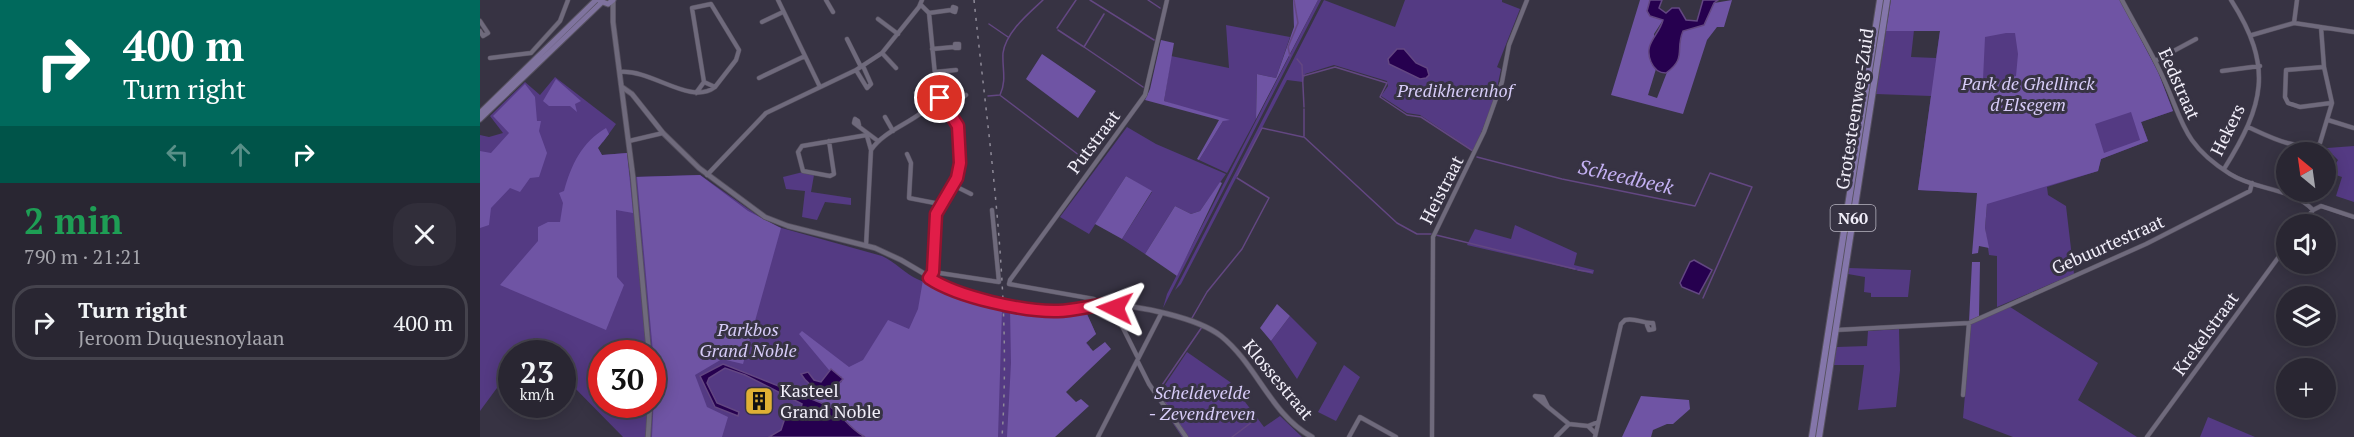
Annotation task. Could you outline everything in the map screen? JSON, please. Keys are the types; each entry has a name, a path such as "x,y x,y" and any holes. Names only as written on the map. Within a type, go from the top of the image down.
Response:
{"highway":[{"name":"Grotesteenweg-Zuid","path":"1812,437 1880,0"},
{"name":"Grotesteenweg-Zuid","path":"1819,437 1887,0"}],"main road":[{"path":"480,113 600,2 613,0"},
{"path":"480,119 600,2"}],"street":[{"path":"489,58 513,57 531,53 560,21 568,0"},
{"path":"613,0 613,22 629,141 649,340"},
{"path":"778,0 820,87"},
{"path":"826,0 832,12"},
{"name":"Putstraat","path":"1102,305 1095,299 1009,284 1145,95 1167,0"},
{"name":"Heistraat","path":"1432,437 1433,237 1470,165 1492,112 1502,82 1509,45 1527,0"},
{"name":"Eedstraat","path":"2122,0 2155,62 2186,134 2224,169 2252,183 2302,199 2313,210 2327,207 2354,217"},
{"name":"Hekers","path":"2224,169 2255,110 2260,66 2252,35 2231,0"},
{"path":"2294,23 2297,0"},
{"path":"600,2 613,22"},
{"path":"620,72 641,72 685,91 696,93 715,87 736,60 739,50 711,4 692,8 704,82 696,93"},
{"path":"707,175 766,113 860,67 882,53 920,4 930,13 937,95 948,109 960,135 960,163 953,185 940,204 936,221 933,272 929,278"},
{"path":"930,13 951,10"},
{"path":"762,22 783,12"},
{"path":"878,20 898,34"},
{"path":"480,21 488,33 483,36 480,31"},
{"path":"2252,35 2294,23 2354,32"},
{"path":"2248,127 2290,143 2313,145 2320,143 2332,103 2324,66 2321,27"},
{"path":"847,39 867,88 871,84 860,67"},
{"path":"2155,62 2196,39"},
{"path":"932,49 954,47"},
{"path":"531,53 537,59"},
{"path":"882,53 896,68"},
{"path":"759,78 805,56"},
{"path":"2222,71 2260,66"},
{"path":"2324,66 2285,70 2286,100 2300,107 2332,103"},
{"path":"935,72 956,70"},
{"path":"704,82 715,87"},
{"path":"622,87 632,94 663,133 707,175 773,221 866,246 901,260 929,278 960,293 996,302 1059,311 1102,305"},
{"path":"916,93 926,108"},
{"path":"871,150 878,141 926,108 937,95"},
{"path":"948,109 966,95"},
{"path":"885,117 893,131"},
{"path":"2328,120 2354,128"},
{"path":"859,125 867,135 878,141"},
{"path":"629,141 663,133"},
{"path":"866,246 871,150 867,135"},
{"path":"829,141 834,174 803,171 798,152 800,148 829,141 867,135"},
{"path":"907,154 911,163 909,198 940,204"},
{"name":"Gebuurtestraat","path":"1835,330 1969,323 2146,244 2250,191 2252,183"},
{"path":"953,185 971,194"},
{"path":"933,272 999,282 993,210"},
{"path":"2310,214 2313,210"},
{"name":"Krekelstraat","path":"2147,437 2276,261"},
{"name":"Klossestraat","path":"1102,305 1115,305 1192,321 1226,341 1250,366 1288,419 1312,437"},
{"path":"1098,437 1137,362 1137,356 1120,322 1115,305"},
{"path":"1137,356 1161,315"},
{"path":"1595,435 1621,324 1630,319 1647,325"},
{"path":"1963,395 1969,323"},
{"path":"1137,362 1151,388 1186,437"},
{"path":"1548,407 1569,424 1588,426 1598,422"},
{"path":"1349,437 1360,417 1396,437"},
{"path":"648,437 649,418"},
{"path":"1556,437 1569,424"},
{"path":"1588,426 1595,435"}],"green space":[{"path":"1293,0 1318,0 1256,119 1257,74 1276,78 1294,27"},
{"path":"1318,0 1321,0 1163,308 1167,294"},
{"name":"Predikherenhof","path":"1324,0 1395,27 1405,0 1502,0 1520,9 1497,67 1501,69 1495,98 1474,151 1420,115 1407,113 1381,96 1388,86 1387,81 1334,65 1305,74 1303,82 1287,80 1181,284 1175,290"},
{"path":"1640,0 1650,0 1650,16 1663,20 1654,34 1656,69 1648,95 1657,98 1683,31 1703,22 1714,3 1732,0 1724,27 1717,27 1707,40 1683,114 1611,95"},
{"name":"Park de Ghellinck d'Elsegem","path":"1891,0 2120,0 2158,72 2173,111 2141,122 2148,141 2101,159 2098,171 2047,187 2048,195 2066,206 2074,274 1997,307 1997,256 1989,255 1985,228 1987,204 1977,193 1918,190 1931,96 1876,94","holes":["1914,30 1940,31 1936,58 1911,57"]},
{"name":"Park de Ghellinck d'Elsegem","path":"1891,0 2120,0 2158,72 2173,111 2141,122 2148,141 2101,159 2098,171 1987,204 1985,228 1989,248 1979,246 1978,253 1972,254 1977,193 1918,190 1940,31 1886,31","holes":["2015,33 2018,54 2016,76 2000,81 1993,75 1983,79 1985,37","2131,112 2140,140 2104,153 2095,124"]},
{"path":"1226,25 1290,37 1276,78 1257,74 1256,119 1227,173 1199,160 1223,121 1164,101 1171,56 1229,68"},
{"path":"1161,40 1174,43 1164,101 1230,120 1223,121 1199,160 1197,159 1219,120 1145,100 1150,89"},
{"path":"1042,54 1096,91 1078,118 1026,79"},
{"name":"Parkbos Grand Noble","path":"555,77 616,124 603,142 596,145 602,155 627,153 630,177 700,175 771,225 882,256 913,277 954,296 1019,311 1087,314 1096,334 1086,342 1090,347 1028,406 1055,437 623,437 604,418 666,418 666,340 588,340 588,401 576,389 576,340 536,340 534,338 533,340 498,340 498,387 480,411 480,135 489,137 503,133 490,116 525,82 540,95"},
{"path":"556,79 581,101 575,104 577,112 570,106 549,106 543,101"},
{"path":"525,84 535,97 537,121 541,121 539,131 547,153 539,177 530,178 520,192 510,188 491,208 489,225 480,228 480,151 491,153 509,133 493,116"},
{"path":"1127,127 1156,144 1226,174 1200,211 1191,214 1175,206 1145,254 1122,239 1152,192 1126,176 1089,234 1060,217"},
{"path":"606,128 609,134 598,148 602,155 627,153 633,213 616,210 617,277 624,285 606,330 500,285 538,241 538,227 548,222 560,222 563,203 559,193 564,191 574,163 584,147"},
{"path":"2354,146 2354,202 2336,196 2342,177 2336,175 2338,160 2336,147"},
{"path":"803,172 814,175 811,192 851,198 851,205 825,202 817,220 802,217 805,191 786,189 783,177"},
{"path":"700,175 748,211 781,228 743,364 722,359 695,375 707,407 728,417 722,437 652,437 653,418 666,418 666,340 652,340 637,177"},
{"path":"1126,176 1152,191 1122,239 1095,224"},
{"path":"1220,182 1222,183 1177,276 1145,254 1175,206 1191,214 1200,211"},
{"path":"1515,225 1577,253 1574,265 1594,270 1593,274 1467,245 1475,229 1511,239"},
{"path":"1972,262 1980,262 1979,316 1969,322"},
{"path":"1849,268 1911,270 1908,297 1871,297 1871,293 1864,292 1865,277 1848,274"},
{"path":"923,280 956,297 1002,309 998,437 865,437 834,409 807,398 814,388 829,389 842,382 842,377 829,370 799,334 802,331 849,367 863,360 888,320 909,329 918,309"},
{"path":"1277,304 1290,316 1271,341 1260,328"},
{"path":"2007,305 2098,363 2078,400 2137,437 2013,437 1963,418 1971,324"},
{"path":"1010,308 1059,315 1105,310 1087,314 1096,334 1086,343 1093,351 1105,342 1111,349 1066,392 1076,402 1081,399 1089,406 1055,437 1007,437 1011,363"},
{"path":"1290,316 1317,343 1297,379 1271,341"},
{"path":"1899,329 1900,370 1896,407 1858,410 1864,365 1833,365 1837,347 1867,346 1868,331"},
{"name":"Scheldevelde - Zevendreven","path":"1187,352 1230,382 1264,427 1280,416 1302,437 1182,437 1156,398"},
{"path":"1344,365 1360,377 1336,421 1318,412"},
{"path":"1641,396 1689,400 1690,409 1673,424 1653,430 1651,437 1622,437"},
{"path":"2208,417 2255,437 2200,437"}],"shaded area":[{"path":"1650,0 1662,0 1659,8 1666,13 1672,8 1679,8 1686,20 1697,21 1703,0 1718,0 1714,3 1704,25 1683,31 1676,63 1666,73 1655,69 1649,55 1650,45 1663,20 1650,16 1647,11"},
{"path":"1397,49 1404,49 1416,63 1427,68 1429,75 1420,79 1389,64 1388,59"},
{"path":"1694,260 1712,270 1699,294 1682,287 1680,283 1690,262"},
{"path":"723,364 829,406 854,430 865,437 769,437 781,430 788,409 801,408 802,404 745,375 725,368 709,378 707,383 717,403 739,412 738,416 715,407 700,376"},
{"path":"831,369 843,379 827,389 815,387 801,374 808,372 814,380 821,382"}],"waterway":[{"path":"988,96 1000,95 1002,90 1003,53 1008,38 1043,0"},
{"path":"1057,28 1076,0"},
{"path":"1090,0 1154,40"},
{"path":"1148,0 1160,8"},
{"name":"Scheedbeek","path":"1290,56 1288,47 1298,23 1294,0"},
{"path":"1058,30 1084,47 1104,14"},
{"path":"989,24 1008,37"},
{"path":"1084,47 1143,87"},
{"name":"Scheedbeek","path":"1297,59 1302,65 1304,107"},
{"path":"1303,76 1335,67 1387,83 1380,97 1407,115 1421,117 1473,151"},
{"path":"1001,96 1088,162"},
{"name":"Scheedbeek","path":"1304,109 1304,136"},
{"name":"Scheedbeek","path":"1237,176 1262,128 1303,137"},
{"path":"1304,137 1397,223 1417,234 1431,234"},
{"name":"Scheedbeek","path":"1477,157 1562,179 1695,206 1710,173 1752,187 1703,298"},
{"name":"Scheedbeek","path":"1192,318 1207,292 1242,249 1269,198 1237,178"},
{"path":"1436,235 1575,269"},
{"path":"1578,270 1592,272"},
{"name":"Scheedbeek","path":"1188,437 1158,391 1202,327"},
{"path":"1232,437 1252,422"}],"railway":[{"path":"974,0 992,163 1001,273 1004,328 1002,437"}],"place":[{"name":"Kasteel Grand Noble","path":"759,401"}],"route":[{"path":"940,98 958,126 960,163 957,178 936,214 933,272 929,278 960,293 1040,311 1068,311 1109,304 1115,305 1115,308"}]}
